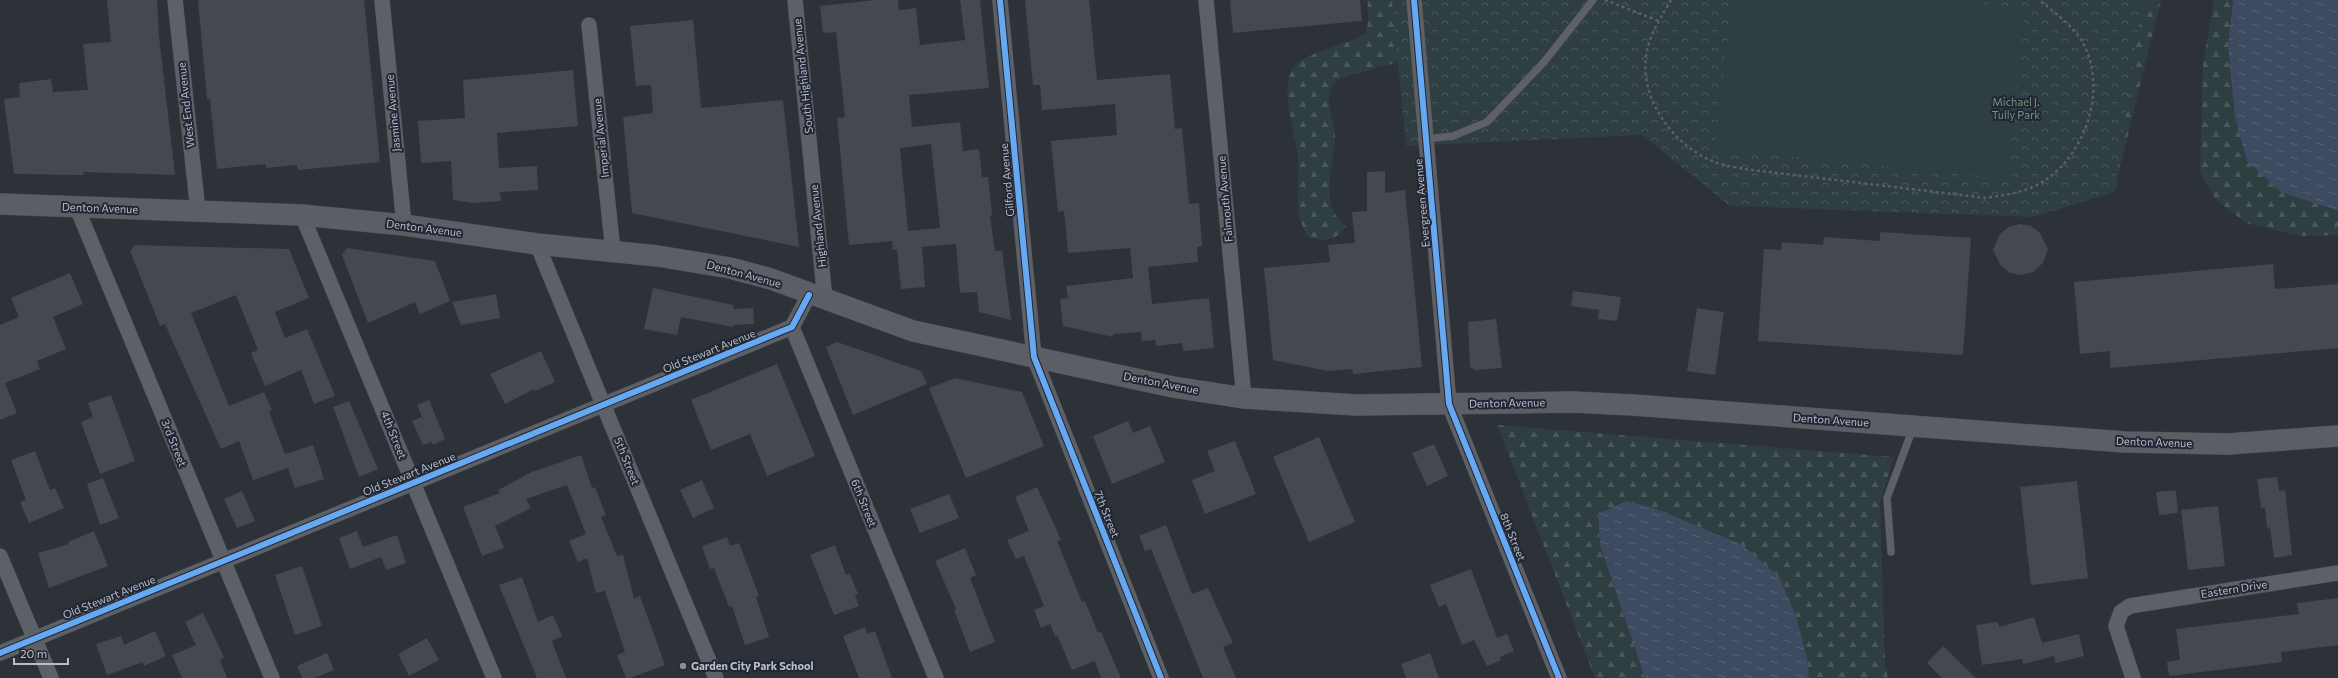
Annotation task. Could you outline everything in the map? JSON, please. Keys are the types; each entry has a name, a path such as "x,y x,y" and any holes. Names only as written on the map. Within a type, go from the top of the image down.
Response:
{"main road":[{"name":"Denton Avenue","path":"0,204 302,215 404,225 537,244 658,256 730,268 771,279 817,298 913,331 1173,387 1244,398 1356,405 1573,402 1633,405 2125,442 2228,444 2338,436"}],"street":[{"name":"West End Avenue","path":"174,0 198,211"},
{"name":"Jasmine Avenue","path":"382,0 404,225"},
{"name":"South Highland Avenue","path":"795,0 810,151"},
{"name":"Gilford Avenue","path":"1000,0 1034,357"},
{"name":"Falmouth Avenue","path":"1206,0 1244,398"},
{"name":"Evergreen Avenue","path":"1414,0 1449,404"},
{"name":"Imperial Avenue","path":"589,25 613,251"},
{"name":"Highland Avenue","path":"810,151 817,298"},
{"name":"3rd Street","path":"77,208 272,678"},
{"name":"4th Street","path":"302,215 494,678"},
{"name":"5th Street","path":"537,244 716,678"},
{"path":"792,327 817,298"},
{"name":"Old Stewart Avenue","path":"0,654 792,327"},
{"name":"6th Street","path":"792,327 936,678"},
{"name":"7th Street","path":"1034,357 1161,678"},
{"name":"8th Street","path":"1449,404 1555,677"},
{"path":"0,556 50,678"},
{"name":"Eastern Drive","path":"2133,678 2116,626 2121,612 2130,606 2338,572"}],"lane":[{"path":"1426,140 1453,136 1487,122 1544,62 1592,0"},
{"path":"1891,552 1887,498 1913,426"}],"path":[{"path":"1605,0 1659,21"},
{"path":"1671,0 1653,31 1646,56 1648,85 1657,110 1675,136 1697,154 1718,164 1744,169 1986,198 2016,193 2044,181 2072,154 2086,129 2092,99 2092,67 2082,41 2063,19 2038,0"}],"green space":[{"path":"1367,0 1395,0 1398,62 1339,79 1331,88 1329,102 1335,138 1329,188 1333,211 1346,227 1342,232 1333,238 1324,240 1314,239 1308,237 1303,227 1298,208 1298,158 1289,109 1288,83 1291,72 1297,63 1303,59 1355,39 1365,33 1368,21"},
{"name":"Michael J. Tully Park","path":"1392,0 2143,0 2114,192 2033,217 1730,206 1642,135 1406,146"},
{"path":"1732,0 1951,0 2025,8 2008,178 1715,149"},
{"path":"2143,0 2161,0 2114,192"},
{"path":"2214,0 2233,0 2228,46 2235,117 2281,192 2338,211 2338,235 2301,236 2246,223 2216,200 2200,172 2203,63"},
{"path":"1497,425 1894,457 1880,503 1885,663 1888,678 1809,678 1805,652 1798,627 1780,578 1598,514 1600,545 1645,678 1595,678"}],"water":[{"path":"2233,0 2338,0 2338,211 2281,192 2247,161 2235,117 2228,46"},
{"path":"1627,501 1657,509 1742,545 1780,578 1796,616 1807,658 1809,678 1645,678 1600,545 1598,514"}],"building":[{"path":"107,0 157,0 159,36 175,175 83,172 84,175 14,174 4,99 20,97 19,83 51,79 53,92 88,90 83,44 111,42"},
{"path":"198,0 364,0 380,162 298,170 297,165 266,168 266,164 217,169 210,99 207,99"},
{"path":"875,0 898,0 899,10 916,8 920,45 965,40 960,0 980,0 989,88 909,95 912,127 960,122 963,151 979,149 982,177 988,177 992,215 990,216 995,251 1002,251 1011,320 979,312 977,292 960,293 956,244 922,247 925,287 901,289 897,249 893,250 892,241 849,245 837,118 845,117 836,32 823,33 820,6","holes":["931,144 940,228 908,231 900,148"]},
{"path":"1025,0 1089,0 1097,80 1170,74 1175,129 1182,128 1189,204 1199,203 1202,246 1197,247 1198,262 1148,267 1152,304 1209,298 1214,348 1183,351 1182,343 1156,346 1155,340 1142,341 1141,332 1113,334 1113,337 1063,326 1060,299 1068,298 1066,286 1133,278 1130,248 1068,253 1064,211 1058,212 1051,141 1117,135 1115,104 1042,110 1040,85 1033,85"},
{"path":"1230,0 1360,0 1362,21 1233,33"},
{"path":"693,20 701,108 783,100 799,247 632,213 623,117 653,113 651,85 636,86 630,26"},
{"path":"573,70 578,126 497,133 499,168 537,166 538,190 500,192 501,201 473,203 453,200 451,161 421,163 418,121 465,118 463,80"},
{"path":"1385,171 1385,193 1405,190 1422,367 1353,374 1352,369 1328,371 1273,360 1264,268 1330,262 1328,245 1355,243 1352,212 1367,211 1367,172"},
{"path":"2020,224 2031,226 2040,233 2048,249 2043,263 2033,272 2022,275 2010,273 2001,266 1993,250 2000,234 2009,227"},
{"path":"1880,232 1971,238 1963,355 1758,341 1764,249 1781,250 1782,242 1823,245 1824,237 1880,241"},
{"path":"135,245 289,249 309,298 275,312 285,338 307,329 335,396 314,404 301,370 265,386 251,353 258,350 236,295 191,313 229,406 264,392 272,410 269,412 285,454 313,445 324,479 295,488 288,468 253,480 239,441 221,449 165,324 160,326 130,251"},
{"path":"347,248 435,261 450,301 420,314 415,302 368,323 342,255"},
{"path":"2273,264 2275,289 2338,284 2338,348 2110,368 2110,351 2080,354 2074,282"},
{"path":"70,273 83,304 53,317 66,349 37,361 40,369 5,383 17,413 0,420 0,325 19,317 11,298"},
{"path":"653,288 733,305 734,309 753,308 754,324 733,325 733,327 681,317 677,335 644,329"},
{"path":"1573,291 1621,297 1617,321 1598,319 1599,310 1571,306"},
{"path":"496,294 500,318 461,325 452,302"},
{"path":"1697,308 1724,312 1715,375 1687,371"},
{"path":"1496,319 1502,368 1475,370 1470,367 1468,322"},
{"path":"837,342 921,371 927,384 853,415 826,347"},
{"path":"541,351 555,382 535,391 534,389 505,404 490,374"},
{"path":"777,364 815,456 767,476 750,434 711,450 691,400"},
{"path":"955,378 1022,392 1044,446 966,478 929,388"},
{"path":"111,395 135,461 100,474 81,422 93,417 88,403"},
{"path":"429,400 445,439 433,445 432,442 423,445 412,421 422,417 417,405"},
{"path":"349,401 378,469 359,477 333,407"},
{"path":"1128,421 1133,433 1150,426 1165,462 1112,484 1093,436"},
{"path":"1319,437 1355,522 1309,542 1273,457"},
{"path":"1235,441 1256,494 1205,514 1192,480 1215,471 1207,451"},
{"path":"1434,444 1448,476 1427,486 1412,453"},
{"path":"35,451 50,490 55,488 64,508 29,523 20,502 26,500 11,460"},
{"path":"581,455 592,488 595,487 606,515 601,517 617,556 623,555 634,599 640,596 665,665 630,678 626,678 617,655 625,652 605,591 596,593 587,558 578,562 569,541 586,534 567,485 526,499 531,508 495,526 504,548 482,556 463,507 500,493 498,490 532,472"},
{"path":"2277,477 2279,491 2285,490 2292,555 2274,558 2270,527 2267,528 2265,507 2261,508 2257,479"},
{"path":"103,478 119,518 100,525 87,484"},
{"path":"702,480 714,508 693,518 680,490"},
{"path":"2077,481 2088,578 2031,585 2020,487"},
{"path":"1037,487 1061,540 1057,541 1082,602 1085,601 1098,633 1101,632 1121,678 1101,678 1095,661 1072,670 1057,635 1055,636 1050,624 1041,628 1034,610 1044,606 1024,556 1016,559 1007,540 1029,531 1015,497"},
{"path":"2176,490 2178,513 2159,515 2156,492"},
{"path":"242,491 255,521 237,528 224,499"},
{"path":"949,494 959,518 920,533 910,509"},
{"path":"2218,506 2225,566 2188,570 2181,510"},
{"path":"1166,525 1192,594 1208,588 1233,643 1223,647 1236,678 1203,678 1151,549 1145,551 1139,536"},
{"path":"94,531 108,566 49,588 38,553 69,544 68,542"},
{"path":"357,531 363,547 397,535 406,563 386,570 381,557 350,569 339,538"},
{"path":"727,537 730,546 739,543 759,596 756,597 769,637 745,645 732,606 729,607 714,568 710,569 702,546"},
{"path":"835,545 846,575 850,574 858,594 855,595 859,606 834,615 810,555"},
{"path":"965,548 976,575 970,578 995,642 970,652 954,610 956,609 935,561"},
{"path":"302,566 322,626 295,635 275,575"},
{"path":"1471,569 1497,638 1507,634 1514,651 1500,657 1501,660 1487,666 1474,640 1462,645 1446,604 1439,607 1430,585"},
{"path":"522,577 538,622 553,615 562,636 552,641 566,678 537,678 499,585"},
{"path":"2338,598 2338,645 2281,652 2282,662 2169,676 2167,662 2180,660 2176,629 2299,614 2297,603"},
{"path":"203,613 224,657 220,660 227,678 182,678 172,655 196,645 185,622"},
{"path":"2034,617 2042,643 2079,634 2084,656 2055,663 2054,656 2023,664 2022,659 1982,665 1976,625 1998,622 1999,627"},
{"path":"865,627 867,634 875,631 892,678 859,678 843,636"},
{"path":"155,631 166,656 144,666 143,662 107,675 96,644 121,636 124,645"},
{"path":"427,638 439,660 409,676 398,654"},
{"path":"1943,646 1976,678 1942,678 1927,663"},
{"path":"327,653 334,670 315,678 302,678 297,666"},
{"path":"1430,653 1439,678 1406,678 1401,664"}],"cycle path":[{"path":"1000,0 1034,357 1161,678"},
{"path":"1414,0 1449,404 1559,678"},
{"path":"0,653 792,327 809,295"}],"place":[{"name":"Garden City Park School","path":"683,666"}]}
